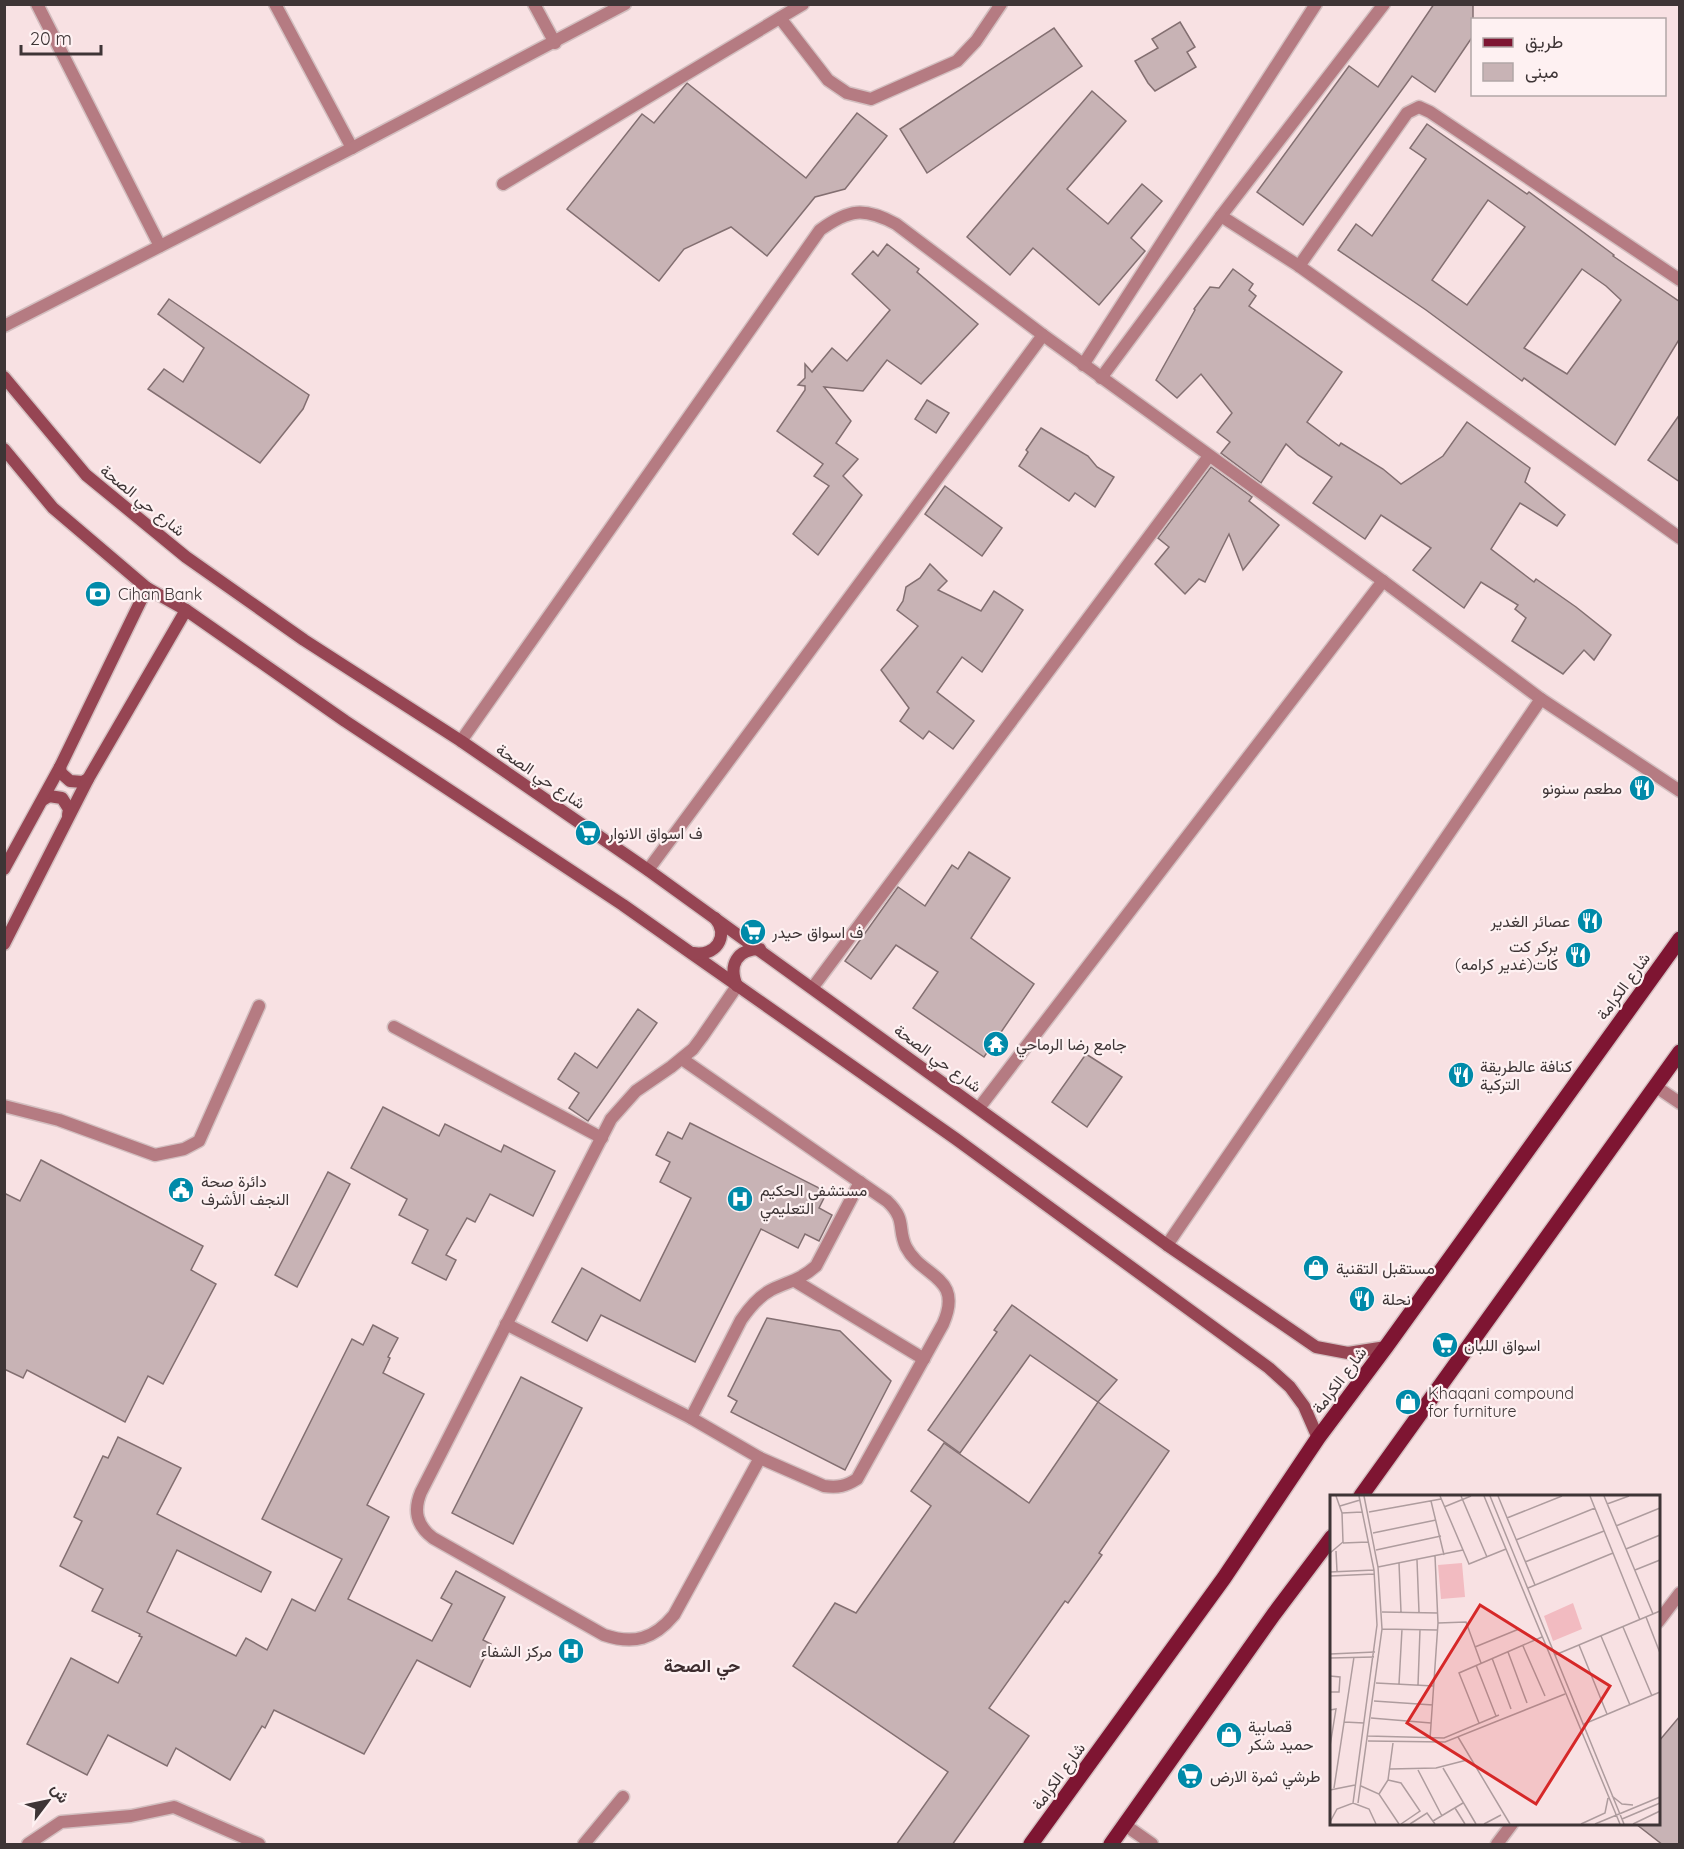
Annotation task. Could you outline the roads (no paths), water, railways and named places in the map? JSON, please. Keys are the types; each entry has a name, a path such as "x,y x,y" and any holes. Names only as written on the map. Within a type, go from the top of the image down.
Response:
{"main road":[{"name":"شارع حي الصحة","path":"4,377 86,475 186,557 304,640 461,741 648,870 1167,1245 1316,1347 1348,1353 1386,1347"},
{"path":"4,449 53,508 147,588 186,610 345,721 623,905 956,1139 1269,1368 1290,1387 1304,1406 1318,1438"},
{"path":"4,869 8,854 44,799 147,588"},
{"path":"4,944 88,779 186,610"},
{"path":"60,767 61,773 70,781 83,782 88,779"},
{"path":"44,799 49,796 62,798 69,809 69,815"},
{"path":"691,953 701,955 711,952 718,944 721,934 720,924 713,916"},
{"name":"شارع الكرامة","path":"1031,1845 1224,1578 1318,1438 1680,939"},
{"path":"737,986 733,977 736,959 751,949 760,949"},
{"path":"1362,1495 1680,1052"},
{"path":"1111,1845 1274,1614 1330,1540"}],"street":[{"path":"37,4 160,246"},
{"path":"276,4 352,148"},
{"path":"534,4 555,42"},
{"path":"4,326 352,148 625,4"},
{"path":"503,184 803,4"},
{"path":"780,18 828,80 847,93 871,99 957,62 976,41 1001,4"},
{"path":"1083,365 1316,4"},
{"path":"1101,378 1221,216 1384,4"},
{"path":"1299,266 1407,113 1419,107 1430,112 1680,280"},
{"path":"461,741 819,230 836,218 857,212 878,214 896,224 1083,365 1383,581 1541,699 1680,791"},
{"path":"1221,216 1299,266 1680,538"},
{"path":"648,870 1043,335"},
{"path":"813,987 1209,456"},
{"path":"979,1108 1383,581"},
{"path":"1167,1245 1541,699"},
{"path":"737,986 702,1037 682,1059 636,1090 611,1119 421,1492 417,1502 417,1513 419,1523 433,1538 604,1635 617,1639 643,1638 655,1633 674,1615 760,1458"},
{"path":"4,1106 59,1120 155,1155 184,1149 199,1141 259,1006"},
{"path":"394,1027 602,1138"},
{"path":"507,1324 691,1418 760,1458 824,1486 836,1488 847,1485 857,1479 864,1469 948,1313 947,1291 942,1281 912,1256 903,1240 902,1223 893,1207 682,1059"},
{"path":"1655,1086 1680,1103"},
{"path":"691,1418 748,1309 770,1291 795,1281 816,1266 860,1182"},
{"path":"795,1281 924,1359"},
{"path":"1660,1621 1680,1593"},
{"path":"584,1845 623,1797"},
{"path":"28,1845 61,1822 174,1808 259,1845"},
{"path":"1125,1825 1152,1845"},
{"path":"1497,1845 1511,1825"}],"place":[{"name":"Cihan Bank","path":"98,594"},
{"name":"مطعم سنونو","path":"1642,788"},
{"name":"ف اسواق الانوار","path":"588,833"},
{"name":"عصائر الغدير","path":"1590,921"},
{"name":"ف اسواق حيدر","path":"753,932"},
{"name":"بركر كت كات(غدير كرامه)","path":"1578,955"},
{"name":"جامع رضا الرماحي","path":"996,1044"},
{"name":"كنافة عالطريقة التركية","path":"1461,1075"},
{"name":"دائرة صحة النجف الأشرف","path":"181,1190"},
{"name":"مستشفى الحكيم التعليمي","path":"740,1199"},
{"name":"مستقبل التقنية","path":"1316,1268"},
{"name":"نحلة","path":"1362,1299"},
{"name":"اسواق اللبان","path":"1445,1345"},
{"name":"Khaqani compound for furniture","path":"1408,1402"},
{"name":"مركز الشفاء","path":"571,1651"},
{"name":"قصابية حميد شكر","path":"1229,1735"},
{"name":"طرشي ثمرة الارض","path":"1190,1776"}],"district":[{"name":"حي الصحة","path":"702,1666"}]}
